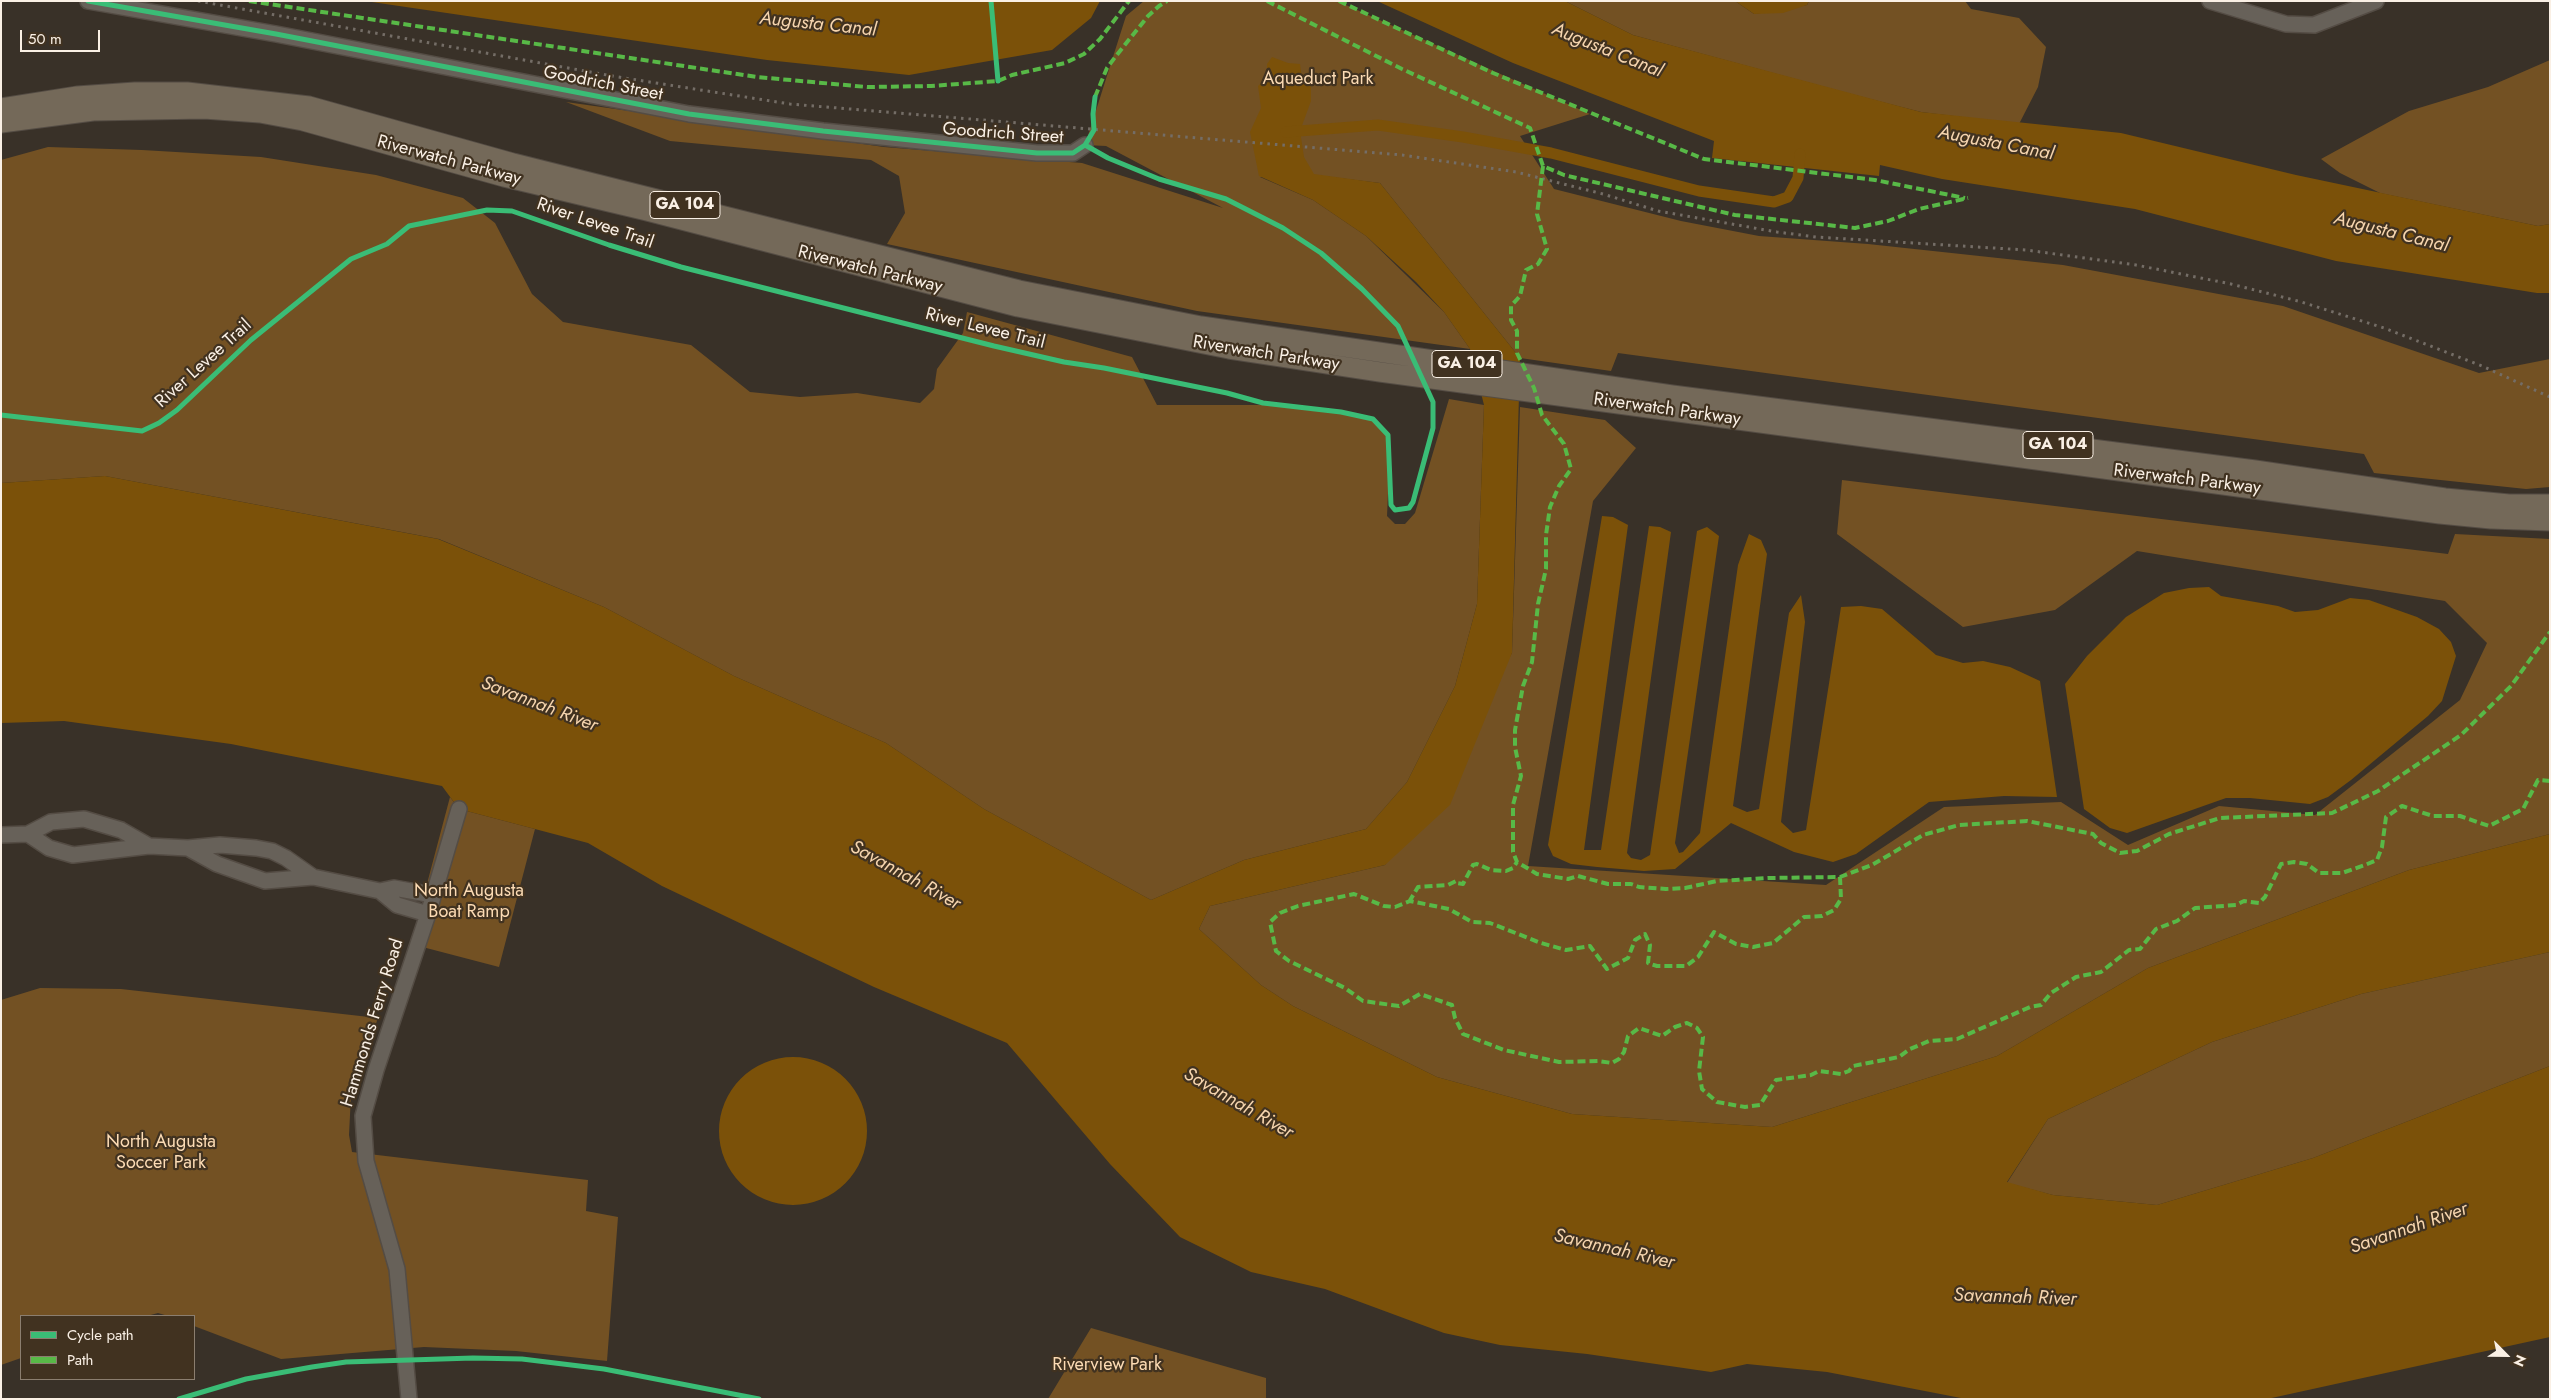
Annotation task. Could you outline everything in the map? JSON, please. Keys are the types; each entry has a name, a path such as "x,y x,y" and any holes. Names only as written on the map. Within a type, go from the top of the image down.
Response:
{"main road":[{"name":"Riverwatch Parkway","path":"1,108 77,96 135,92 187,92 309,106 513,163 1019,290 1201,326 1672,395 2245,469 2445,498 2509,504 2550,504"},
{"name":"Riverwatch Parkway","path":"1,123 93,111 204,109 260,113 303,121 504,177 1018,307 1229,349 1380,372 2440,514 2491,519 2550,521"}],"street":[{"name":"Goodrich Street","path":"88,1 276,34 689,114 823,131 1037,153 1073,154 1085,145"},
{"path":"2210,1 2286,24 2314,24 2376,1"},
{"name":"Hammonds Ferry Road","path":"409,1399 397,1269 366,1161 363,1116 376,1070 428,914 459,809"},
{"path":"1,835 28,834 51,822 84,819 121,830 149,846"},
{"path":"28,834 49,848 73,856 149,846 188,848 220,844 272,851 313,877"},
{"path":"188,848 217,864 265,881 313,877 380,891 394,888 433,895"},
{"path":"380,891 397,905 428,914"}],"green space":[{"name":"Aqueduct Park","path":"1144,1 1337,1 1590,114 1520,136 1554,189 1681,221 1759,236 1868,244 2063,265 2283,306 2479,373 2550,359 2550,487 2526,489 2374,473 2364,454 1618,353 1611,371 1520,358 1380,183 1314,175 1260,177 1313,200 1366,236 1444,312 1470,349 1197,311 887,244 905,213 899,176 871,160 670,141 566,102 884,147 1082,163 1223,208 1106,146 1085,145 1126,16"},
{"path":"1565,1 1735,1 1754,14 1807,5 1809,1 1965,1 1971,9 2019,18 2046,47 2038,87 2019,124 1921,112 1843,92 1633,35"},
{"path":"2550,60 2550,224 2538,226 2380,193 2340,173 2321,159 2409,111 2488,87"},
{"path":"48,147 261,157 376,175 463,198 495,223 532,294 563,322 691,345 750,392 800,397 857,393 920,403 934,389 937,369 963,333 967,312 1132,357 1157,405 1295,405 1373,419 1388,435 1390,448 1387,516 1395,524 1405,524 1415,513 1449,399 1484,405 1477,604 1455,686 1407,782 1366,829 1244,860 1151,900 984,809 886,743 734,676 604,607 439,539 105,476 1,483 1,160"},
{"path":"1520,407 1605,420 1636,448 1593,501 1528,866 1826,885 1944,807 2061,802 2128,845 2219,806 2315,815 2460,700 2487,643 2445,601 2137,551 2055,610 1963,627 1837,534 1842,480 2448,554 2455,534 2550,539 2550,834 2409,870 2148,968 1997,1056 1772,1127 1572,1114 1437,1077 1293,1006 1261,985 1199,929 1210,906 1385,865 1512,653"},
{"name":"North Augusta Boat Ramp","path":"450,797 459,809 535,829 499,967 411,944"},
{"path":"2550,952 2550,1066 2313,1158 2157,1205 2053,1195 2007,1183 2048,1119 2212,1042 2361,994"},
{"name":"North Augusta Soccer Park","path":"40,988 121,989 378,1018 351,1095 349,1135 352,1152 588,1180 586,1211 618,1217 607,1361 516,1351 424,1347 281,1359 195,1326 195,1315 165,1315 158,1313 151,1315 20,1315 20,1358 1,1365 1,1000"},
{"name":"Riverview Park","path":"1091,1328 1266,1378 1266,1399 1048,1399"}],"water":[{"name":"Augusta Canal","path":"365,1 1100,1 1091,18 1052,50 909,75 767,60"},
{"name":"Augusta Canal","path":"1377,1 1565,1 1633,35 1921,112 2121,133 2296,175 2538,226 2550,224 2550,293 2537,293 2336,261 2135,209 1942,179 1880,165 1879,176 1712,158 1714,141 1513,63"},
{"path":"1735,1 1809,1 1807,5 1783,13 1754,14"},
{"name":"Savannah River","path":"1272,57 1288,63 1300,64 1302,79 1311,87 1311,101 1300,131 1304,157 1314,174 1380,183 1520,358 1512,653 1450,805 1385,865 1210,906 1199,929 1261,985 1293,1006 1437,1077 1572,1114 1772,1127 1997,1056 2148,968 2409,870 2550,834 2550,952 2361,994 2212,1042 2048,1119 2007,1182 2053,1195 2157,1205 2313,1158 2550,1066 2550,1337 2267,1399 1966,1399 1827,1372 1747,1364 1711,1372 1587,1354 1500,1345 1444,1333 1325,1289 1251,1272 1180,1237 1110,1164 1007,1043 874,987 662,886 588,843 459,809 442,786 231,744 64,721 1,723 1,483 105,476 438,539 604,607 734,676 886,743 984,809 1151,900 1244,860 1366,829 1407,782 1455,686 1477,604 1484,405 1470,349 1444,312 1416,282 1366,236 1313,200 1259,176 1250,132 1261,108 1258,86 1267,77 1267,64"},
{"path":"1602,516 1613,517 1628,525 1584,850 1601,850 1649,526 1660,527 1671,532 1627,853 1631,858 1641,860 1650,855 1697,531 1707,527 1719,536 1675,843 1679,853 1683,852 1700,833 1738,565 1749,534 1761,540 1767,554 1733,806 1747,812 1759,809 1789,613 1801,595 1805,622 1781,822 1793,833 1806,830 1841,607 1861,606 1882,609 1936,655 1963,663 1983,661 2010,667 2040,681 2057,797 2004,796 1929,802 1856,854 1833,862 1794,852 1731,823 1675,869 1644,871 1597,867 1571,864 1553,856 1548,845"},
{"path":"2209,587 2221,596 2278,606 2295,612 2318,610 2350,598 2369,600 2417,617 2439,629 2451,642 2456,656 2442,701 2428,716 2351,780 2328,797 2310,804 2250,798 2226,798 2127,833 2110,828 2084,809 2065,684 2087,656 2126,617 2164,593 2189,588"},
{"path":"793,1057 821,1063 845,1079 861,1103 867,1131 861,1159 845,1183 821,1199 793,1205 765,1199 741,1183 725,1159 719,1131 725,1103 741,1079 765,1063"}],"waterway":[{"path":"1286,132 1378,125 1463,137 1551,153 1699,191 1774,202 1788,197 1798,178 1800,154"}],"railway":[{"path":"198,1 618,77 790,104 1402,155 1516,172 1603,194 1658,211 1777,232 1816,237 2026,250 2136,265 2231,284 2298,301 2384,328 2482,366 2550,397"}],"marked path":[{"path":"249,1 757,77 867,87 931,86 998,81 1012,75 1065,63 1084,54 1100,39 1129,1"},
{"path":"1095,97 1107,68 1148,16 1167,1"},
{"path":"1267,1 1402,69 1530,128 1543,166 1564,175 1735,215 1855,228 1888,221 1919,209 1968,198"},
{"path":"1339,1 1493,73 1704,159 1875,180 1965,198"},
{"path":"1543,166 1537,214 1547,249 1538,264 1526,270 1520,296 1511,306 1511,320 1517,331 1517,353 1534,388 1542,415 1564,444 1571,469 1559,486 1550,507 1546,535 1546,569 1538,604 1532,662 1523,686 1515,730 1515,747 1521,776 1513,805 1513,852 1517,862 1537,874 1568,879 1578,876 1608,884 1631,884 1639,887 1666,889 1685,888 1717,881 1840,877 1872,865 1923,835 1959,825 2027,821 2093,834 2101,843 2120,853 2137,851 2169,834 2220,818 2332,813 2378,791 2461,735 2511,686 2550,632"},
{"path":"1840,877 1841,899 1834,910 1822,916 1804,917 1773,943 1753,947 1736,944 1714,932 1698,957 1686,966 1657,966 1648,963 1650,945 1645,934 1635,940 1628,958 1607,969 1590,946 1566,950 1541,943 1490,923 1472,922 1449,909 1410,901 1395,907 1384,906 1354,894 1298,906 1280,913 1270,922 1276,951 1289,961 1345,988 1363,1001 1399,1006 1420,994 1452,1005 1455,1018 1463,1034 1504,1050 1559,1062 1598,1061 1612,1063 1619,1059 1624,1052 1628,1036 1639,1028 1662,1036 1675,1027 1687,1023 1697,1028 1703,1037 1699,1071 1702,1089 1717,1102 1745,1107 1760,1105 1776,1080 1811,1075 1819,1071 1841,1074 1849,1071 1853,1066 1899,1057 1910,1049 1929,1041 1957,1039 2030,1007 2041,1005 2051,993 2076,977 2101,972 2129,950 2140,949 2156,929 2177,921 2195,908 2236,905 2244,901 2259,903 2265,897 2281,864 2294,862 2307,864 2319,873 2342,873 2377,860 2382,847 2386,817 2402,806 2433,816 2460,816 2489,826 2523,809 2538,780 2550,781"},
{"path":"1409,902 1418,887 1448,885 1456,881 1463,884 1473,865 1477,864 1491,870 1506,871 1513,868 1517,862"}],"cycle path":[{"path":"88,1 276,34 689,114 823,131 1037,153 1073,153 1085,145 1094,130 1095,97"},
{"path":"991,1 998,81"},
{"name":"River Levee Trail","path":"1,415 142,431 159,423 177,410 251,340 351,259 387,244 409,226 487,210 512,211 609,245 681,267 994,346 1064,362 1104,368 1227,393 1263,403 1341,412 1373,419 1388,435 1391,505 1395,510 1409,508 1413,502 1433,428 1433,402 1398,326 1362,289 1321,253 1283,228 1226,199 1159,179 1108,158 1085,145"},
{"path":"179,1399 246,1379 346,1362 473,1358 522,1359 604,1369 759,1399"}]}
